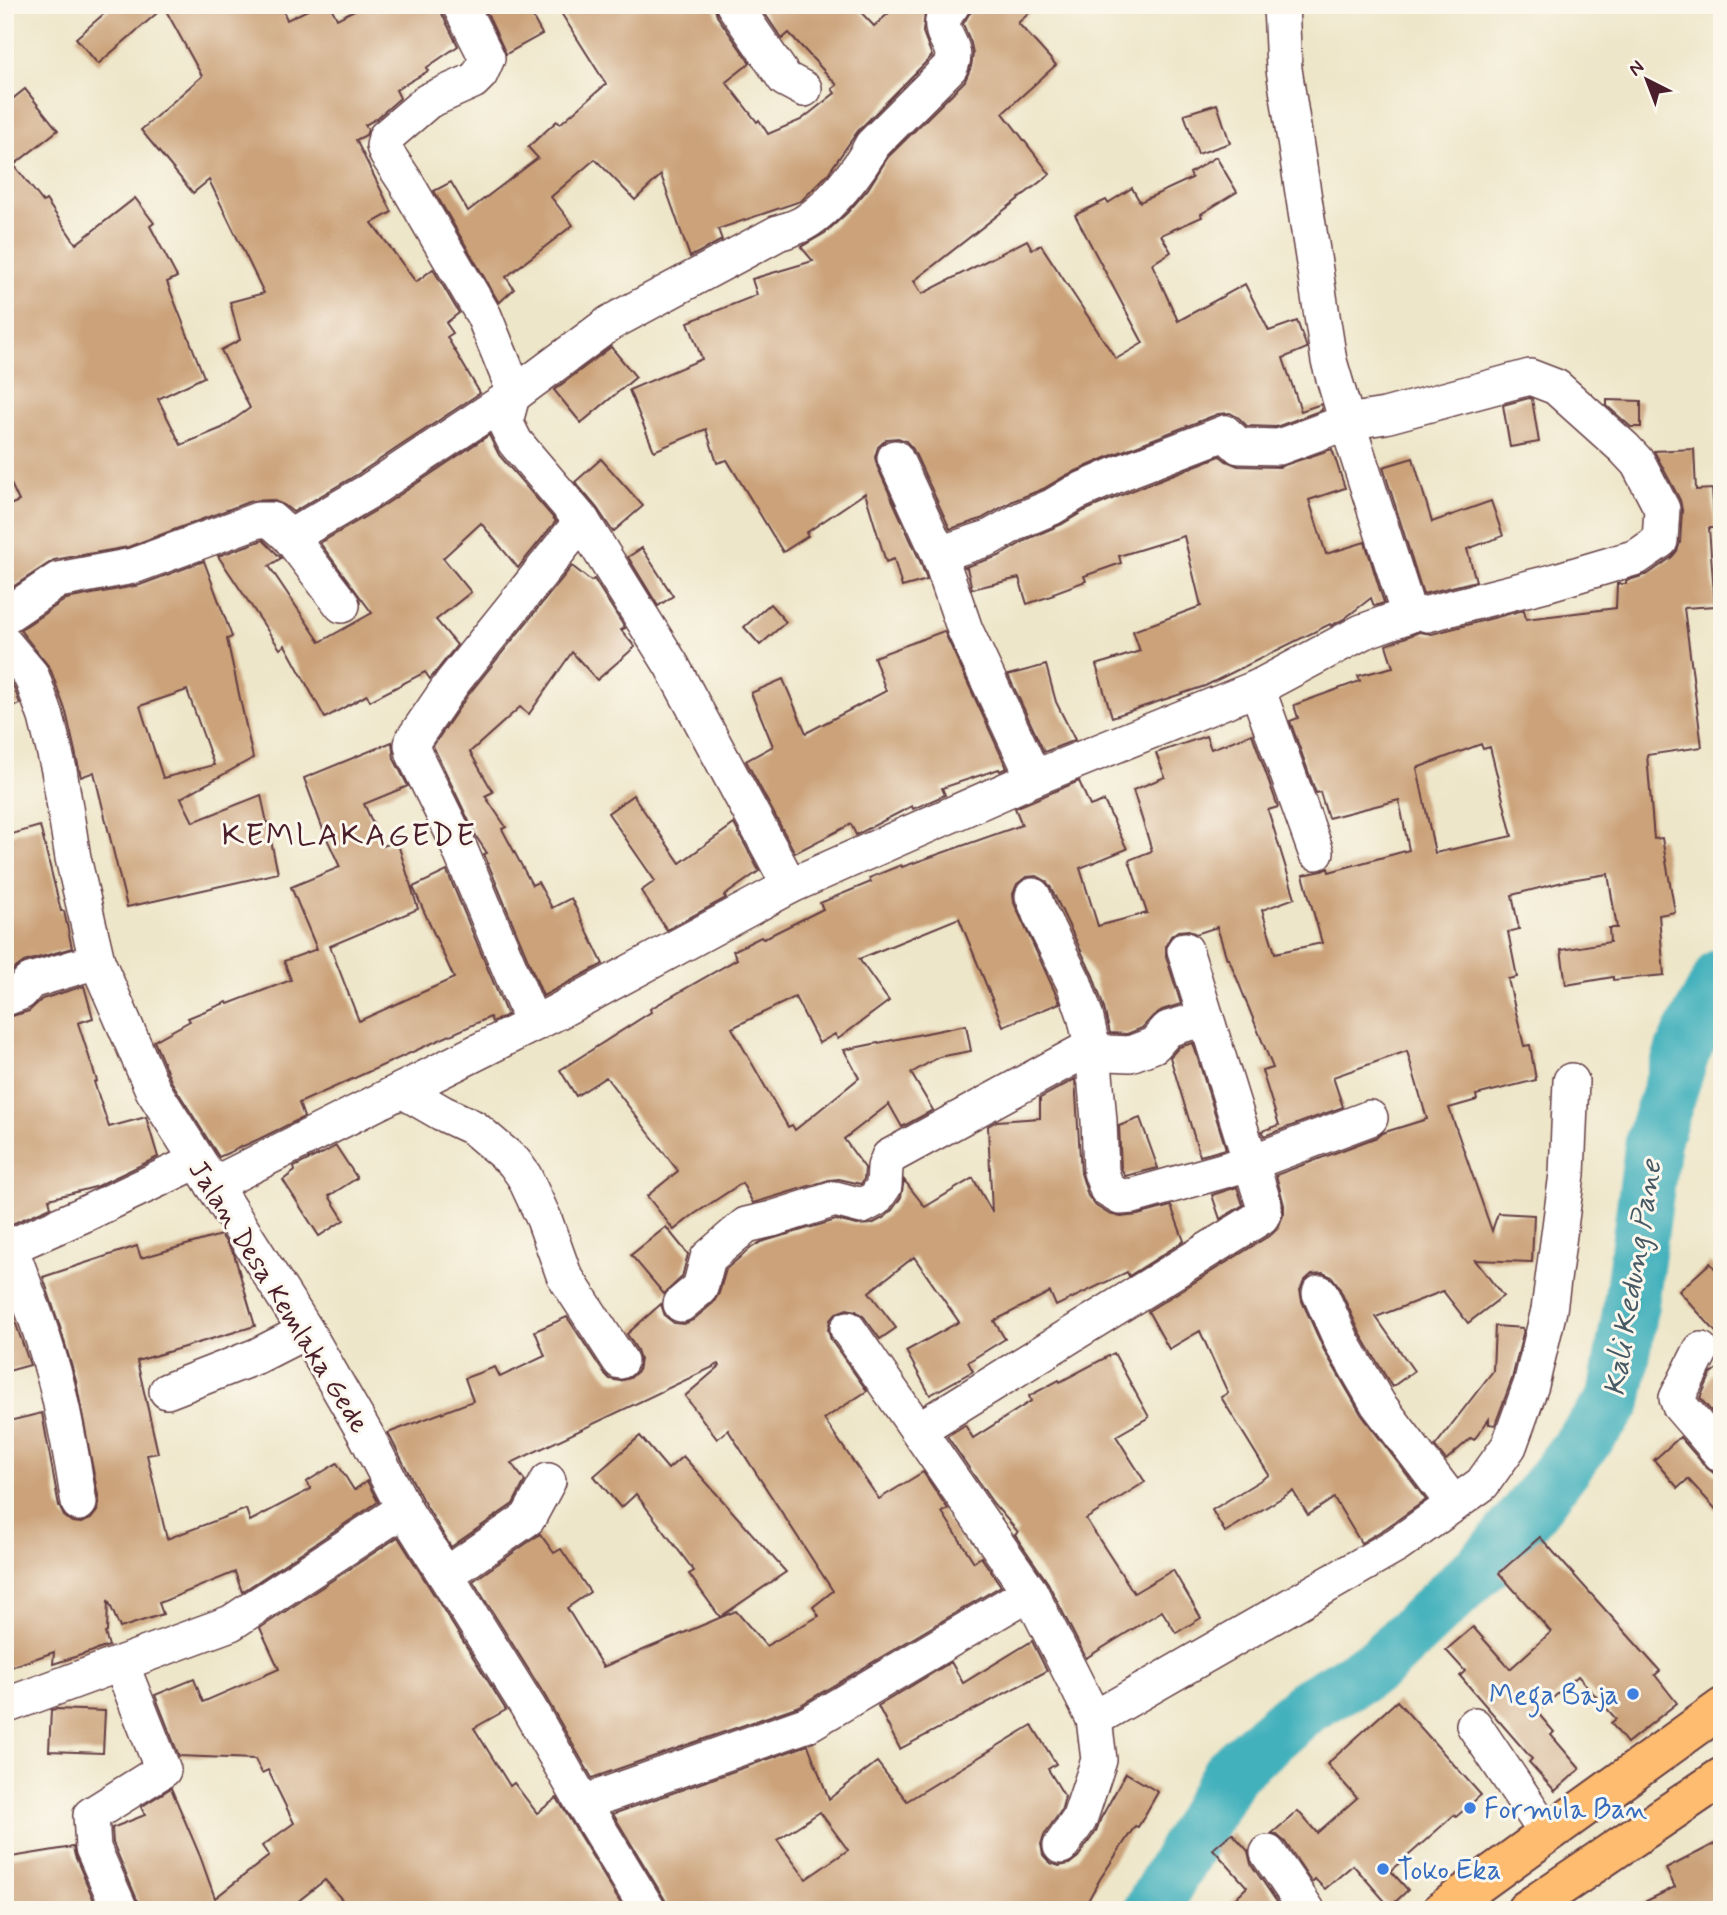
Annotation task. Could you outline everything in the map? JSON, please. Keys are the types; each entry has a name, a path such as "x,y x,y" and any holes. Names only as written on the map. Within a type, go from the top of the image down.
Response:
{"highway":[{"path":"1442,1910 1722,1708"},
{"path":"1530,1908 1722,1777"}],"street":[{"path":"460,5 486,58 484,67 472,81 428,101 386,137 384,146 484,316 510,380 512,396 505,422 515,442 582,521 672,666 790,886"},
{"path":"734,5 785,79 804,89"},
{"path":"290,537 369,491 512,396 610,323 778,233 803,224 820,212 865,160 872,145 950,67 954,60 953,50 942,26 943,18 952,5"},
{"path":"79,1503 56,1384 38,1322 8,1248 88,1213 205,1173 402,1090 533,1024 790,886 1034,778 1257,688 1362,632 1409,615 1329,361 1284,69 1281,5"},
{"path":"939,554 989,538 1122,472 1225,433 1240,446 1279,447 1347,422 1385,416 1530,377 1556,387 1624,447 1638,463 1662,509 1660,541 1637,557 1427,614"},
{"path":"895,458 939,554 965,630 1034,778"},
{"path":"5,616 58,580 133,566 258,520 271,520 290,537 342,605"},
{"path":"533,1024 453,833 412,745 415,735 452,683 582,521"},
{"name":"Jalan Desa Kemlaka Gede","path":"5,644 31,675 46,717 60,770 73,858 97,961 153,1090 306,1331 366,1435 404,1509 528,1707 648,1910"},
{"path":"1257,688 1316,852"},
{"path":"1033,895 1074,984 1085,1015 1093,1050 1101,1172 1107,1189 1120,1197 1133,1196 1250,1163 1370,1118"},
{"path":"918,1430 1261,1217 1264,1212 1185,950"},
{"path":"5,998 21,992 30,981 97,961"},
{"path":"681,1304 700,1288 708,1258 746,1225 835,1199 862,1206 875,1199 884,1186 885,1167 889,1157 1080,1053 1093,1050 1130,1054 1154,1045 1168,1029 1205,1018"},
{"path":"1094,1719 1386,1551 1482,1483 1509,1446 1531,1385 1549,1310 1567,1174 1571,1081"},
{"path":"402,1090 474,1128 514,1162 524,1176 544,1219 564,1275 620,1361"},
{"path":"1320,1293 1342,1342 1378,1404 1454,1504"},
{"path":"848,1329 1030,1592 1094,1719 1099,1760 1079,1819 1061,1846"},
{"path":"166,1391 257,1356 306,1331"},
{"path":"1701,1350 1677,1398 1680,1406 1722,1455"},
{"path":"446,1575 528,1518 548,1481"},
{"path":"5,1706 231,1623 404,1509"},
{"path":"583,1803 808,1724 1030,1592"},
{"path":"120,1910 93,1848 91,1815 163,1770 121,1664"},
{"path":"1474,1725 1548,1835"},
{"path":"1268,1853 1307,1910"}],"building":[{"path":"114,5 281,5 287,20 318,5 330,5 337,19 364,5 440,5 458,46 426,68 428,71 396,90 400,98 365,125 368,130 366,135 356,140 392,212 372,223 416,282 433,269 459,313 446,323 453,333 447,337 480,393 358,474 293,512 272,500 251,501 128,547 54,560 5,592 5,507 19,501 5,471 5,105 25,89 58,130 14,165 43,202 46,200 76,244 135,198 154,223 150,226 177,277 167,282 204,377 158,399 181,445 222,428 250,408 221,350 240,340 230,302 264,293 209,180 193,193 141,130 202,76 164,7 98,64 76,38"},
{"path":"483,5 526,5 542,34 506,54"},
{"path":"556,5 714,5 717,16 750,63 726,82 768,134 801,120 835,93 832,89 837,85 789,33 782,39 759,5 854,5 874,26 898,5 919,5 925,12 923,32 932,56 858,131 827,175 801,201 718,229 722,240 690,257 661,175 635,200 595,159 551,197 573,225 506,277 514,289 499,303 434,191 451,182 468,211 538,158 528,147 557,121 560,124 606,84"},
{"path":"979,5 1038,5 1018,23 1056,65 1003,113 1050,174 914,281 922,294 1027,240 1032,249 1041,245 1116,359 1143,343 1075,215 1106,200 1108,203 1132,188 1140,202 1192,178 1190,173 1216,157 1237,192 1201,214 1202,217 1161,235 1171,252 1152,264 1178,321 1245,284 1269,331 1297,321 1307,348 1283,358 1301,411 1321,404 1322,410 1276,427 1247,426 1230,413 1218,414 1115,454 1013,501 981,519 950,529 913,449 906,441 898,438 887,439 878,447 875,457 877,466 927,580 902,587 894,559 886,562 865,493 783,552 727,460 717,463 706,429 654,451 629,390 702,359 688,322 757,295 752,279 813,261 801,247 825,233 847,213 868,189 888,157 965,81 973,54 963,24"},
{"path":"1217,104 1230,143 1198,154 1184,114"},
{"path":"611,347 636,377 581,423 554,390"},
{"path":"1532,399 1539,442 1510,447 1503,405"},
{"path":"1607,400 1641,401 1641,427 1631,427 1607,406"},
{"path":"489,435 499,455 556,521 518,568 481,523 443,558 471,592 436,620 457,645 430,679 425,672 370,701 367,695 325,718 285,645 280,649 218,556 263,540 281,558 269,566 320,642 372,613 320,543 380,508"},
{"path":"1332,449 1345,488 1309,500 1326,554 1365,542 1384,603 1374,606 1371,598 1331,626 1330,624 1205,686 1112,717 1096,665 1140,651 1133,631 1201,606 1184,536 1119,556 1121,563 1084,576 1086,581 1027,604 1019,578 972,589 965,567 999,556 1084,511 1220,456 1238,466 1279,467"},
{"path":"1694,449 1696,490 1712,489 1715,528 1709,528 1715,606 1684,608 1702,747 1647,755 1654,839 1662,838 1675,912 1659,915 1664,975 1613,980 1613,977 1566,985 1561,950 1610,942 1609,928 1617,928 1608,874 1570,880 1512,895 1519,929 1508,932 1517,977 1508,979 1524,1046 1530,1045 1536,1080 1476,1095 1477,1100 1449,1108 1492,1231 1498,1213 1534,1215 1532,1262 1475,1260 1503,1296 1468,1323 1443,1291 1376,1317 1414,1371 1392,1387 1360,1333 1332,1277 1323,1273 1312,1274 1304,1281 1300,1290 1302,1301 1324,1350 1361,1414 1426,1500 1361,1543 1334,1498 1308,1515 1293,1491 1225,1532 1212,1510 1269,1475 1221,1397 1228,1393 1200,1331 1169,1349 1148,1311 1278,1228 1284,1205 1276,1175 1382,1133 1427,1119 1407,1051 1333,1077 1343,1107 1264,1136 1262,1131 1279,1125 1262,1071 1273,1068 1227,959 1217,927 1196,934 1189,930 1178,931 1166,945 1166,956 1181,1004 1162,1010 1142,1028 1127,1034 1110,1033 1093,976 1051,888 1037,876 1026,877 1017,884 1013,894 1014,903 1060,1003 1003,1026 959,918 859,959 889,1001 838,1039 835,1034 819,1043 795,997 732,1028 788,1127 792,1125 795,1130 859,1078 844,1050 966,1025 971,1051 939,1057 911,1073 933,1110 902,1127 889,1104 844,1139 865,1168 861,1184 839,1179 829,1180 753,1203 742,1183 674,1230 647,1196 678,1171 606,1077 576,1096 560,1070 651,1012 650,1009 737,959 733,951 823,909 820,903 871,882 869,878 1022,825 1015,808 1079,781 1090,806 1104,801 1127,849 1080,868 1098,926 1147,913 1129,860 1152,851 1133,790 1165,777 1156,753 1206,736 1211,749 1252,734 1278,807 1268,810 1295,898 1262,910 1275,953 1322,943 1303,875 1328,868 1329,872 1409,850 1399,800 1328,818 1290,721 1298,718 1294,705 1360,681 1358,676 1393,667 1386,645 1419,632 1432,634 1524,610 1526,619 1616,608 1617,584 1626,584 1626,581 1648,574 1672,557 1680,543 1680,500 1654,451","holes":["1481,744 1483,749 1490,747 1512,836 1435,853 1417,768"]},
{"path":"1413,458 1432,522 1491,501 1503,536 1467,549 1476,581 1423,594 1383,467"},
{"path":"601,459 643,506 613,532 575,482"},
{"path":"642,548 673,596 658,606 628,557"},
{"path":"204,561 232,637 227,639 253,758 181,798 193,822 261,795 278,873 127,907 94,772 81,777 66,712 50,668 20,630 66,599 140,585","holes":["187,690 214,765 163,778 140,706"]},
{"path":"572,566 591,581 594,579 625,628 621,630 635,647 597,680 572,652 529,714 520,707 470,752 493,792 485,796 506,827 502,829 532,885 538,882 552,908 571,898 603,964 543,996 484,854 487,853 477,838 433,746 468,695"},
{"path":"770,604 786,622 760,645 744,627"},
{"path":"944,631 1007,768 942,788 945,795 913,809 912,806 856,835 851,824 795,853 746,761 773,746 751,693 783,679 806,733 886,691 874,657"},
{"path":"1046,665 1056,702 1075,740 1044,752 1008,675"},
{"path":"5,676 13,685 20,704 5,709"},
{"path":"392,742 394,759 408,786 364,804 383,846 397,841 418,909 330,946 359,1021 454,978 413,887 447,871 507,1015 492,1022 490,1017 299,1103 304,1117 219,1157 171,1081 154,1041 190,1021 188,1018 291,980 284,961 317,949 291,887 340,867 304,778"},
{"path":"633,795 680,863 734,824 759,871 724,896 726,898 667,930 641,891 655,881 608,813"},
{"path":"40,826 72,948 24,962 5,976 5,836"},
{"path":"84,986 93,1018 78,1023 109,1127 146,1117 158,1157 95,1187 49,1199 51,1207 5,1227 5,1018 29,1011 42,999"},
{"path":"1193,1043 1226,1149 1200,1156 1170,1057 1179,1047"},
{"path":"1075,1079 1081,1173 1088,1196 1096,1206 1121,1217 1171,1206 1184,1241 1129,1276 1127,1272 1056,1306 1050,1292 994,1321 1005,1339 968,1362 973,1371 930,1395 906,1351 959,1322 914,1257 869,1292 896,1328 880,1339 864,1317 847,1309 836,1313 830,1320 828,1330 831,1340 867,1391 824,1419 879,1499 923,1472 948,1509 942,1512 974,1562 981,1557 1001,1586 799,1706 592,1778 545,1696 473,1581 540,1534 554,1553 561,1549 590,1592 567,1608 603,1667 736,1611 766,1646 819,1616 813,1607 833,1591 728,1430 717,1439 685,1396 720,1366 719,1364 511,1463 525,1481 513,1504 451,1547 422,1499 388,1433 473,1401 465,1378 495,1367 500,1377 545,1356 535,1331 567,1317 610,1379 620,1381 630,1378 638,1371 640,1359 627,1334 661,1304 665,1316 674,1323 684,1324 693,1320 713,1303 726,1269 751,1248 761,1242 836,1220 857,1225 872,1224 892,1210 901,1197 904,1180 925,1207 973,1178 992,1212 988,1126 997,1121 1040,1118 1040,1098"},
{"path":"1140,1118 1158,1168 1125,1176 1121,1168 1119,1126"},
{"path":"336,1146 357,1178 329,1196 344,1220 319,1236 283,1180 295,1171 294,1167"},
{"path":"1237,1187 1243,1205 1220,1219 1212,1195"},
{"path":"666,1227 688,1254 682,1277 664,1294 631,1255"},
{"path":"221,1235 234,1254 255,1326 137,1361 158,1453 147,1455 167,1539 246,1509 250,1521 311,1489 306,1482 337,1463 354,1490 367,1481 378,1502 242,1592 235,1572 159,1603 163,1614 120,1628 108,1600 105,1633 109,1646 53,1664 54,1652 5,1669 5,1422 42,1413 59,1506 64,1516 72,1522 81,1523 91,1519 97,1511 99,1501 76,1381 43,1277 137,1246 141,1258"},
{"path":"1710,1263 1722,1276 1722,1339 1679,1291"},
{"path":"5,1292 30,1365 5,1372"},
{"path":"1495,1326 1524,1329 1512,1379 1495,1425 1489,1424 1489,1419 1474,1440 1471,1438 1446,1460 1435,1446 1493,1371"},
{"path":"1114,1353 1149,1417 1116,1436 1145,1482 1086,1519 1134,1593 1173,1570 1201,1618 1176,1633 1162,1611 1086,1658 1048,1583 1015,1535 1018,1532 993,1503 947,1436 965,1425 973,1438 1031,1401 1029,1396"},
{"path":"1722,1365 1722,1424 1700,1398 1711,1374"},
{"path":"640,1436 668,1469 683,1456 786,1572 720,1617 689,1574 694,1571 636,1494 621,1508 594,1476"},
{"path":"1680,1437 1707,1468 1722,1475 1722,1516 1688,1479 1678,1488 1654,1460"},
{"path":"398,1537 506,1710 474,1728 510,1786 514,1783 537,1813 557,1798 624,1909 351,1910 325,1880 287,1910 140,1910 113,1843 112,1828 145,1815 141,1807 171,1788 215,1898 269,1856 262,1846 294,1823 268,1770 262,1773 255,1759 179,1756 155,1695 194,1679 203,1702 279,1669 260,1628"},
{"path":"1540,1537 1660,1671 1655,1675 1677,1703 1627,1743 1611,1723 1616,1719 1578,1676 1537,1712 1554,1732 1551,1735 1580,1769 1555,1791 1529,1762 1532,1759 1460,1676 1465,1671 1446,1650 1473,1627 1510,1669 1551,1632 1499,1573"},
{"path":"1032,1641 1047,1671 900,1749 878,1706 951,1662 963,1683"},
{"path":"1397,1701 1481,1795 1456,1817 1454,1815 1391,1871 1408,1890 1390,1907 1353,1865 1325,1889 1315,1879 1312,1882 1285,1842 1277,1835 1271,1834 1298,1811 1317,1833 1357,1798 1327,1764"},
{"path":"51,1710 105,1711 103,1753 49,1751"},
{"path":"1032,1725 1056,1764 1048,1769 1065,1797 1061,1811 1041,1844 1043,1855 1050,1863 1059,1866 1069,1864 1078,1857 1096,1831 1126,1773 1158,1792 1138,1827 1135,1826 1100,1879 1083,1910 668,1910 665,1900 613,1814 808,1745 829,1799 877,1762 907,1801","holes":["820,1812 848,1850 806,1879 777,1840"]},
{"path":"1232,1833 1248,1851 1251,1864 1280,1910 1223,1910 1247,1887 1213,1849"},
{"path":"1722,1840 1722,1910 1628,1910 1675,1887 1666,1869"},
{"path":"73,1847 98,1910 5,1910 5,1858"}],"waterway":[{"name":"Kali Kedung Pane","path":"1151,1910 1231,1771 1307,1706 1379,1664 1499,1550 1614,1402 1629,1319 1653,1141 1683,1050 1722,976"}],"place":[{"name":"Mega Baja","path":"1633,1694"},
{"name":"Formula Ban","path":"1470,1808"},
{"name":"Toko Eka","path":"1383,1869"}],"district":[{"name":"KEMLAKAGEDE","path":"349,834"}]}
